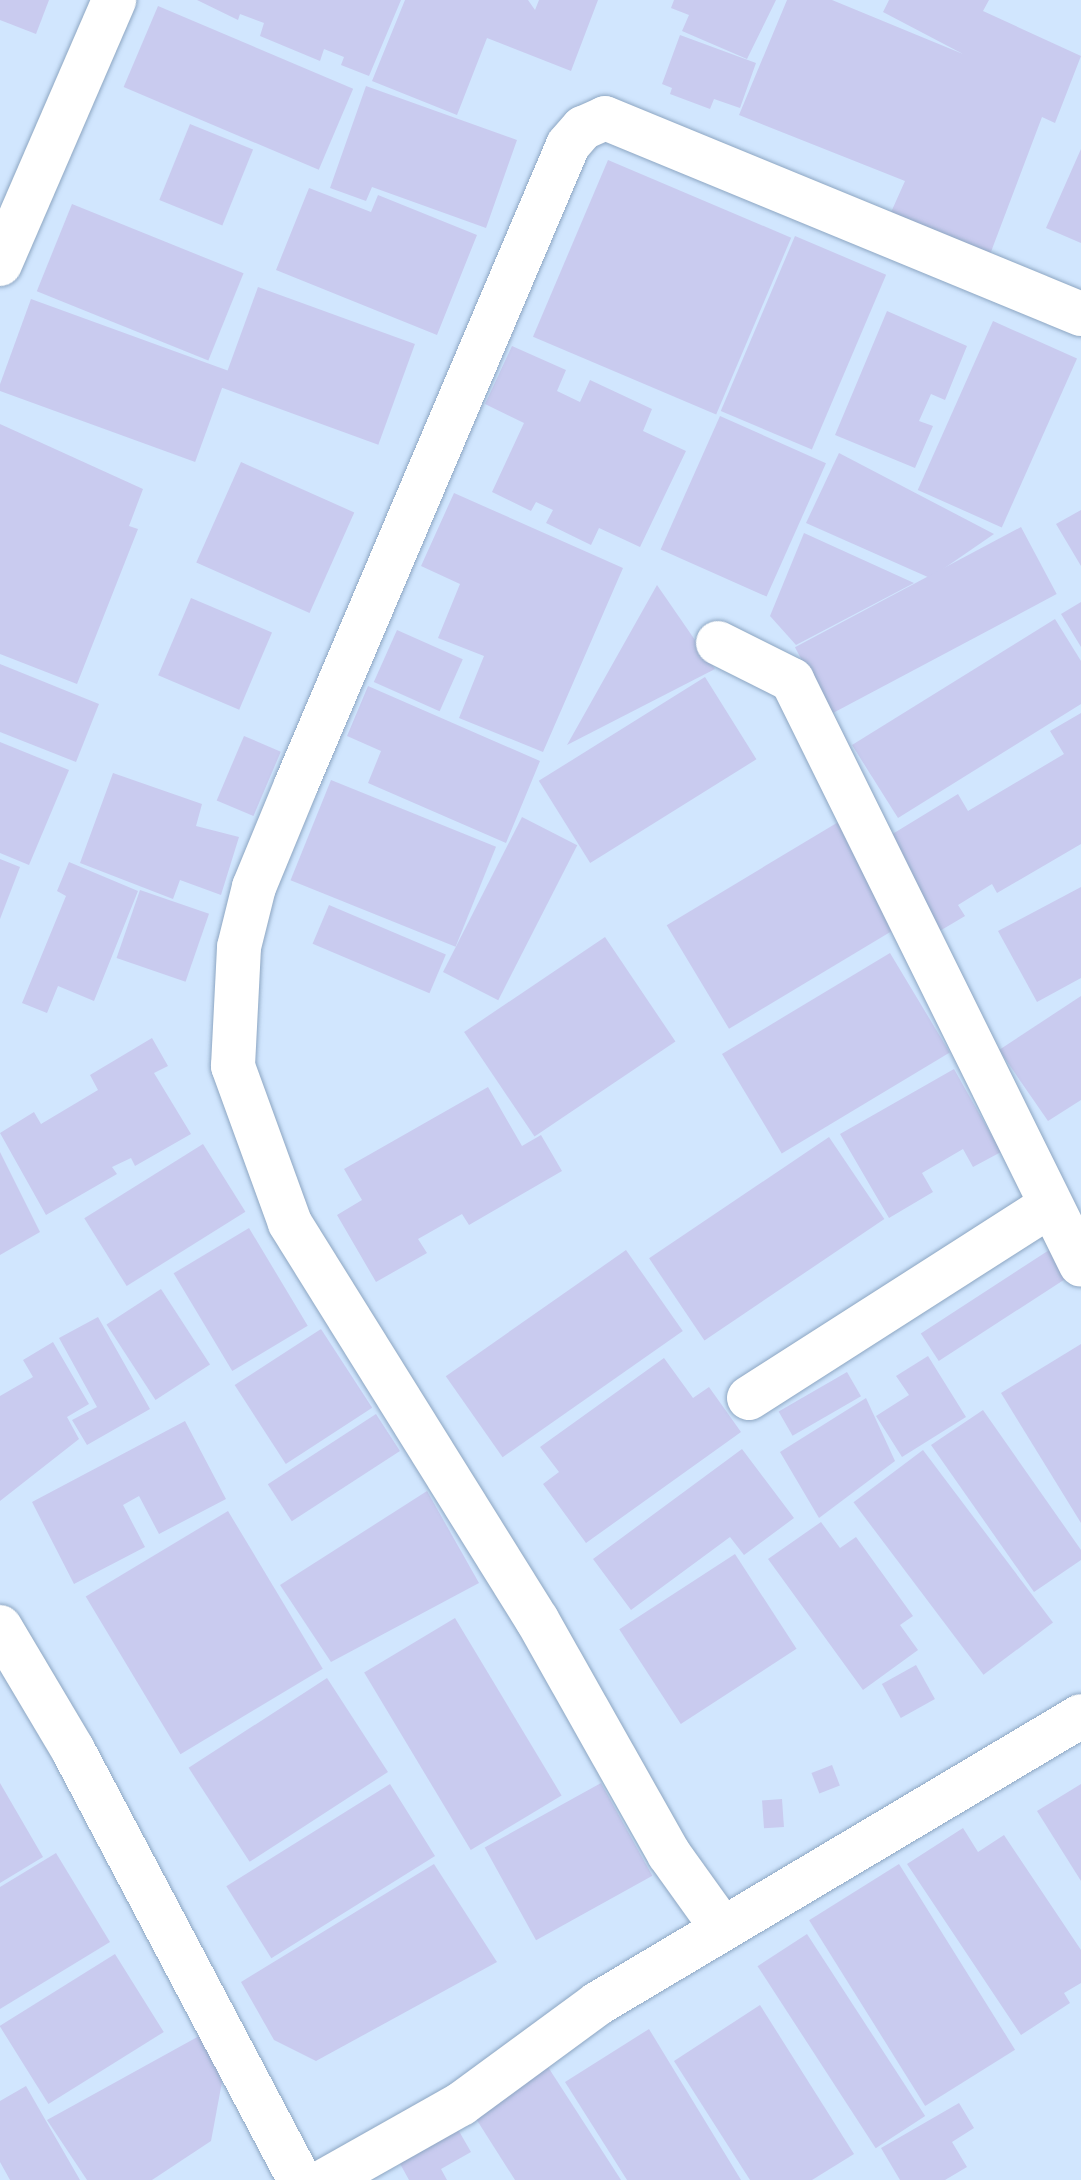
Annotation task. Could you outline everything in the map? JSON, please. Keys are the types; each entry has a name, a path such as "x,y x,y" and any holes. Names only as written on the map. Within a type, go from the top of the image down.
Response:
{"street":[{"path":"0,264 114,0"},
{"path":"722,1928 669,1854 537,1620 290,1223 233,1066 239,947 254,887 296,785 568,145 583,128 605,118 1081,314"},
{"path":"718,643 792,680 1081,1265"},
{"path":"749,1398 1051,1205"},
{"path":"0,1627 73,1750 300,2180"},
{"path":"326,2180 461,2104 597,2004 1081,1716"}],"building":[{"path":"0,0 49,0 36,34 0,20"},
{"path":"197,0 401,0 369,76 341,65 344,57 324,49 320,61 260,36 264,23 240,14 238,20"},
{"path":"405,0 528,0 535,10 539,0 598,0 571,71 487,38 457,115 372,81"},
{"path":"674,0 776,0 747,59 682,31 689,15 671,8"},
{"path":"787,0 832,0 963,54 883,12 889,0 989,0 983,11 1081,56 1055,123 1042,117 986,265 888,219 905,181 739,115"},
{"path":"158,6 353,89 319,170 124,87"},
{"path":"680,35 756,63 740,108 714,99 710,109 670,94 672,88 662,84"},
{"path":"366,86 517,140 486,228 372,187 366,201 330,188"},
{"path":"190,124 253,149 222,226 159,200"},
{"path":"1081,149 1081,243 1046,228"},
{"path":"608,160 791,238 716,414 533,337"},
{"path":"309,188 371,212 378,195 477,235 437,335 276,270"},
{"path":"72,204 244,273 208,360 37,291"},
{"path":"795,236 886,275 812,450 721,411"},
{"path":"258,287 415,344 378,445 221,388"},
{"path":"31,299 228,371 195,462 0,391"},
{"path":"887,311 967,346 945,400 931,394 919,421 933,426 915,468 835,435"},
{"path":"993,321 1077,358 1002,527 918,490"},
{"path":"512,346 566,370 557,391 580,402 590,380 652,409 643,431 686,451 640,547 599,528 591,545 546,523 553,510 536,502 531,511 492,492 524,423 485,404"},
{"path":"720,416 826,463 767,597 661,549"},
{"path":"0,424 143,489 129,526 138,529 77,684 0,654"},
{"path":"839,453 994,534 930,578 806,523"},
{"path":"241,462 354,512 310,613 196,562"},
{"path":"454,493 623,568 543,752 459,718 484,656 438,638 460,584 421,566"},
{"path":"1081,510 1081,566 1056,524"},
{"path":"1021,527 1057,594 831,714 795,647"},
{"path":"804,533 914,583 796,645 770,616"},
{"path":"657,585 715,669 567,745"},
{"path":"191,598 272,632 239,710 158,675"},
{"path":"1081,602 1081,647 1061,614"},
{"path":"1055,619 1081,661 1081,704 898,818 852,745"},
{"path":"397,630 463,659 440,711 374,682"},
{"path":"0,664 99,704 76,762 0,732"},
{"path":"705,677 756,759 590,863 539,781"},
{"path":"368,686 540,761 506,843 368,783 381,751 347,736"},
{"path":"1081,713 1081,844 997,893 992,884 958,905 965,916 933,935 881,841 958,794 968,811 1064,754 1050,731"},
{"path":"244,736 281,752 253,816 217,800"},
{"path":"0,742 69,770 29,865 0,853"},
{"path":"113,773 202,804 196,826 239,837 221,895 180,880 173,899 80,863"},
{"path":"331,780 496,847 456,947 291,880"},
{"path":"522,817 577,845 498,1000 443,972"},
{"path":"845,818 907,922 729,1029 667,925"},
{"path":"0,859 20,867 0,919"},
{"path":"69,862 138,891 94,1001 58,986 47,1013 22,1003 66,896 57,891"},
{"path":"1081,887 1081,978 1037,1002 998,931"},
{"path":"140,890 209,914 186,982 117,958"},
{"path":"329,905 446,955 429,993 313,944"},
{"path":"605,937 675,1041 535,1137 464,1032"},
{"path":"890,953 950,1052 782,1153 722,1054"},
{"path":"1081,996 1081,1100 1048,1121 999,1050"},
{"path":"152,1038 168,1066 154,1073 191,1134 135,1166 131,1158 112,1167 117,1174 46,1215 0,1133 34,1112 41,1124 98,1090 90,1075"},
{"path":"954,1069 1001,1152 973,1167 963,1149 922,1173 933,1192 889,1218 840,1134"},
{"path":"488,1087 522,1146 541,1135 562,1171 469,1225 462,1214 418,1239 427,1253 376,1282 337,1215 362,1200 344,1169"},
{"path":"829,1137 884,1219 704,1340 649,1258"},
{"path":"203,1144 245,1212 127,1286 84,1218"},
{"path":"0,1152 40,1232 0,1255"},
{"path":"249,1228 308,1326 232,1371 174,1273"},
{"path":"1060,1243 1078,1271 939,1361 921,1333"},
{"path":"626,1250 683,1331 503,1457 446,1376"},
{"path":"161,1289 210,1364 156,1400 106,1324"},
{"path":"98,1317 150,1409 87,1445 72,1420 97,1407 59,1338"},
{"path":"321,1329 372,1408 286,1464 235,1385"},
{"path":"53,1342 89,1404 67,1417 79,1439 0,1501 0,1396 33,1377 23,1360"},
{"path":"1081,1344 1081,1523 1001,1393"},
{"path":"928,1356 966,1417 902,1457 876,1416 909,1395 896,1376"},
{"path":"664,1358 693,1398 709,1387 741,1432 586,1543 543,1484 559,1472 540,1447"},
{"path":"847,1372 861,1396 793,1436 779,1412"},
{"path":"866,1398 895,1461 819,1518 780,1452"},
{"path":"983,1410 1081,1550 1081,1560 1034,1592 931,1445"},
{"path":"376,1414 400,1451 292,1521 268,1484"},
{"path":"185,1421 226,1499 159,1534 139,1496 123,1505 145,1547 74,1584 32,1502"},
{"path":"742,1449 794,1518 744,1555 730,1537 631,1610 593,1559"},
{"path":"923,1450 1053,1623 984,1675 854,1502"},
{"path":"427,1491 479,1583 331,1662 280,1585"},
{"path":"228,1511 323,1669 180,1754 86,1596"},
{"path":"821,1522 840,1548 856,1537 913,1616 900,1625 918,1650 863,1690 768,1559"},
{"path":"735,1554 797,1649 681,1724 619,1629"},
{"path":"455,1618 562,1795 471,1850 364,1673"},
{"path":"916,1665 935,1699 901,1718 882,1684"},
{"path":"327,1678 388,1772 250,1862 189,1768"},
{"path":"832,1765 840,1786 819,1793 811,1773"},
{"path":"0,1783 43,1857 0,1883"},
{"path":"601,1783 652,1876 536,1940 485,1847"},
{"path":"390,1784 435,1856 271,1958 226,1886"},
{"path":"1081,1784 1081,1881 1037,1811"},
{"path":"782,1799 784,1827 764,1828 762,1800"},
{"path":"963,1828 978,1852 1004,1835 1081,1950 1081,1983 1064,1993 1070,2003 1021,2035 907,1864"},
{"path":"56,1853 110,1942 0,2009 0,1887"},
{"path":"434,1864 497,1962 316,2061 274,2040 241,1982"},
{"path":"899,1864 1015,2050 925,2106 809,1920"},
{"path":"807,1934 925,2116 876,2148 758,1966"},
{"path":"115,1954 164,2032 48,2104 0,2026"},
{"path":"760,2005 854,2154 812,2180 750,2180 674,2061"},
{"path":"649,2029 741,2180 627,2180 565,2082"},
{"path":"201,2035 222,2082 211,2141 152,2180 87,2180 47,2120"},
{"path":"548,2067 621,2180 515,2180 473,2114"},
{"path":"26,2086 80,2180 10,2180 0,2162 0,2101"},
{"path":"959,2103 974,2128 952,2142 967,2167 945,2180 900,2180 881,2148"},
{"path":"456,2126 471,2152 441,2169 447,2180 409,2180 398,2160"}]}
